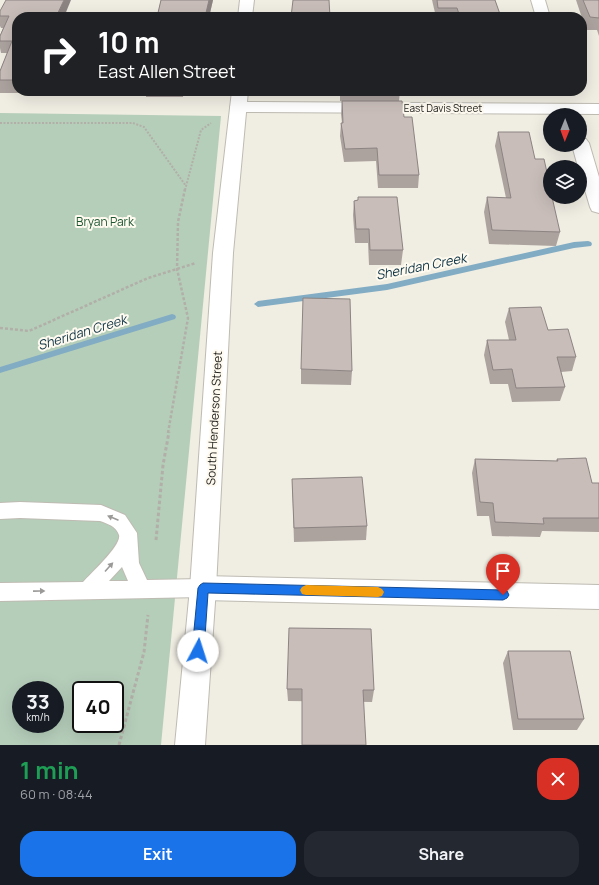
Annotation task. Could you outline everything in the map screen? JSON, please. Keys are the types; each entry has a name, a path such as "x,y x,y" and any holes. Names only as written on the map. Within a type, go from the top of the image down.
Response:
{"street":[{"path":"246,12 247,0"},
{"path":"538,0 542,12"},
{"path":"566,96 570,108"},
{"name":"East Davis Street","path":"239,99 543,111"},
{"name":"South Henderson Street","path":"190,745 203,588 224,254 239,99"},
{"name":"East Davis Street","path":"587,110 599,109"},
{"path":"583,152 599,206"},
{"path":"203,588 599,597"}],"lane":[{"path":"0,511 20,510 101,513 119,520 128,533 130,563 146,589"},
{"path":"88,590 116,560 128,542"},
{"path":"0,592 203,588"}],"path":[{"path":"156,544 163,465 188,318 177,269 178,222 201,130 216,120"},
{"path":"0,123 133,123 144,127 186,186"},
{"path":"0,328 29,331 148,278 177,269"},
{"path":"119,745 144,652 146,589"}],"green space":[{"name":"Bryan Park","path":"0,113 221,116 161,745 0,745"}],"building":[{"path":"6,0 64,0 58,12 12,12 12,41 0,41 0,36 9,16 0,16 0,11"},
{"path":"161,0 209,0 206,12 158,12"},
{"path":"293,0 329,0 330,12 292,12"},
{"path":"437,0 495,0 499,12 458,12 457,8 438,8"},
{"path":"583,0 599,0 599,18 590,17"},
{"path":"12,41 12,80 0,80 0,71"},
{"path":"342,101 402,101 404,117 412,117 419,175 379,175 377,148 345,149 341,123 343,123"},
{"path":"498,132 529,132 535,159 544,160 543,160 543,204 554,204 560,232 492,230 487,197 511,198"},
{"path":"358,197 397,197 403,250 370,250 369,229 356,229 354,201 358,200"},
{"path":"303,298 350,299 352,371 301,369"},
{"path":"541,307 548,330 568,329 576,357 557,357 565,387 516,388 512,369 493,370 487,340 516,340 509,308"},
{"path":"586,458 592,483 599,483 599,518 543,518 544,524 495,522 493,503 480,502 475,459 558,461 557,459"},
{"path":"362,477 367,526 294,528 292,479"},
{"path":"289,628 371,629 374,690 363,690 366,745 302,745 302,689 287,689"},
{"path":"508,651 570,651 584,719 518,719"}],"waterway":[{"name":"Sheridan Creek","path":"258,304 387,287 574,245 588,244"},
{"name":"Sheridan Creek","path":"0,370 172,317"}],"slow traffic":[{"path":"306,590 378,592"}],"route":[{"path":"198,651 203,588 503,595"}]}
